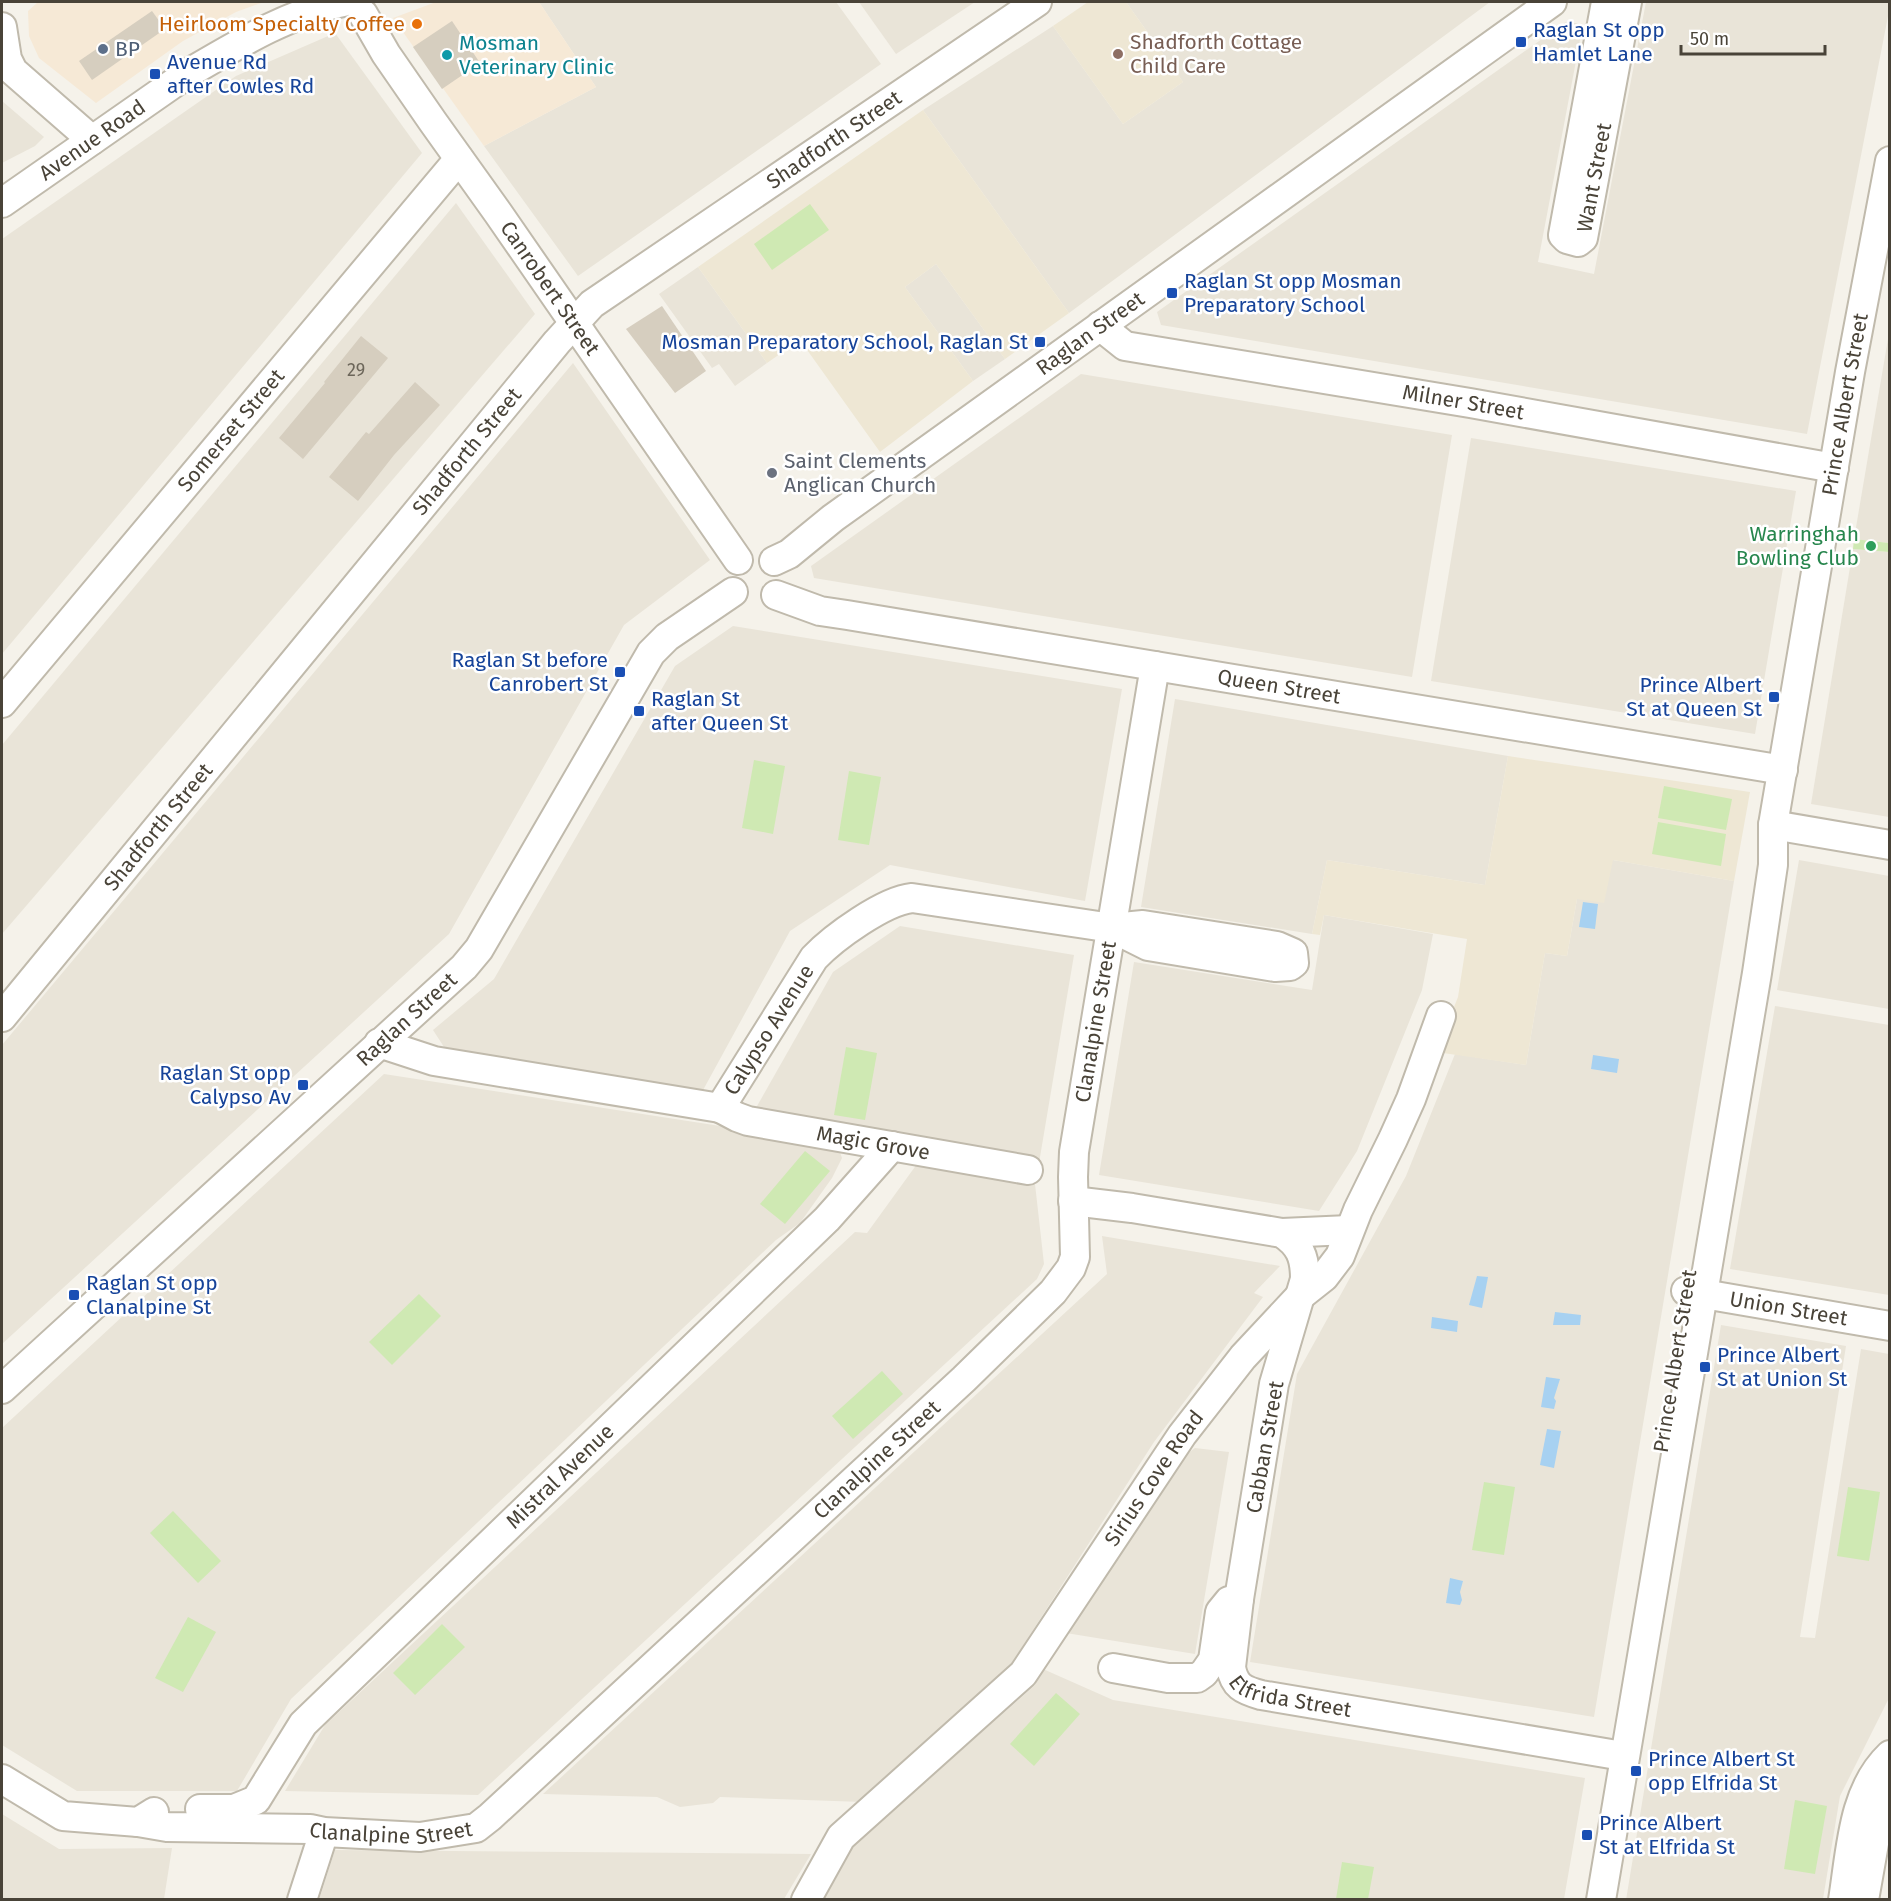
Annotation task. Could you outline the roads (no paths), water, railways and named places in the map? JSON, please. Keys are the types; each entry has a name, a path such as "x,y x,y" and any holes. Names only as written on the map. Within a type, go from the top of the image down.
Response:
{"street":[{"path":"3,2 2,25 7,59 13,71 92,140"},
{"name":"Shadforth Street","path":"2,1017 574,322 592,304 1037,2"},
{"name":"Raglan Street","path":"774,561 789,554 843,512 1100,326 1552,2"},
{"name":"Want Street","path":"1606,2 1592,134 1627,2"},
{"name":"Canrobert Street","path":"355,5 386,54 738,560"},
{"name":"Avenue Road","path":"2,203 187,74 215,57 278,25 324,6 355,5"},
{"name":"Somerset Street","path":"2,703 459,159"},
{"name":"Prince Albert Street","path":"1601,1899 1695,1292 1757,867 1773,825 1834,468 1890,161"},
{"name":"Milner Street","path":"1100,326 1125,346 1470,403 1834,468"},
{"path":"750,553 759,553 774,561 781,581 776,595 770,601 745,603 733,592 730,573 738,560 750,553"},
{"name":"Raglan Street","path":"2,1389 379,1042 464,967 479,949 651,652 667,637 733,592"},
{"name":"Queen Street","path":"776,595 820,610 1783,770"},
{"name":"Clanalpine Street","path":"2,1779 63,1816 138,1822 166,1827 310,1829 324,1832 420,1837 476,1828 964,1379 1053,1292 1071,1268 1076,1257 1073,1201 1074,1152 1155,666"},
{"path":"1773,825 1890,845"},
{"name":"Calypso Avenue","path":"379,1042 434,1060 720,1108 814,958 834,940 891,903 902,899 922,898 1112,928 1143,925 1277,946 1293,953 1294,963 1290,966 1275,967 1148,946 1112,928"},
{"name":"Sirius Cove Road","path":"806,1899 841,1837 1023,1674 1182,1435 1242,1357 1300,1296 1324,1277 1340,1256 1349,1230 1411,1099 1441,1016"},
{"name":"Magic Grove","path":"720,1108 748,1121 1028,1170"},
{"name":"Mistral Avenue","path":"138,1822 158,1809 234,1809 256,1800 303,1724 827,1219 892,1146"},
{"path":"1073,1201 1132,1208 1282,1233 1349,1230"},
{"path":"1282,1233 1293,1240 1303,1257 1305,1279 1300,1296"},
{"name":"Prince Albert Street","path":"1586,1899 1695,1292"},
{"name":"Union Street","path":"1695,1292 1890,1326"},
{"name":"Cabban Street","path":"1239,1599 1274,1384 1300,1296"},
{"name":"Elfrida Street","path":"1113,1668 1168,1678 1197,1678 1213,1660 1220,1612 1229,1601 1239,1599 1231,1667 1238,1686 1246,1691 1611,1754"},
{"path":"1843,1899 1857,1812 1878,1766 1890,1755"},
{"path":"1864,1899 1878,1821 1890,1784"},
{"path":"302,1899 324,1832"}],"water":[{"path":"1583,902 1598,904 1595,929 1579,927"},
{"path":"1593,1055 1619,1059 1617,1073 1591,1069"},
{"path":"1477,1276 1488,1277 1482,1308 1469,1305"},
{"path":"1555,1312 1581,1315 1580,1325 1553,1325"},
{"path":"1432,1317 1458,1321 1457,1332 1431,1328"},
{"path":"1546,1377 1560,1379 1554,1398 1556,1401 1554,1409 1541,1407"},
{"path":"1547,1429 1561,1431 1554,1468 1540,1465"},
{"path":"1450,1578 1463,1581 1460,1605 1446,1603"}],"place":[{"name":"Heirloom Specialty Coffee","path":"417,24"},
{"name":"Raglan St opp Hamlet Lane","path":"1521,42"},
{"name":"BP","path":"103,49"},
{"name":"Shadforth Cottage Child Care","path":"1118,54"},
{"name":"Mosman Veterinary Clinic","path":"447,55"},
{"name":"Avenue Rd after Cowles Rd","path":"155,74"},
{"name":"Raglan St opp Mosman Preparatory School","path":"1172,293"},
{"name":"Mosman Preparatory School, Raglan St","path":"1040,342"},
{"name":"Saint Clements Anglican Church","path":"772,473"},
{"name":"Warringhah Bowling Club","path":"1871,546"},
{"name":"Raglan St before Canrobert St","path":"620,672"},
{"name":"Prince Albert St at Queen St","path":"1774,697"},
{"name":"Raglan St after Queen St","path":"639,711"},
{"name":"Raglan St opp Calypso Av","path":"303,1085"},
{"name":"Raglan St opp Clanalpine St","path":"74,1295"},
{"name":"Prince Albert St at Union St","path":"1705,1367"},
{"name":"Prince Albert St opp Elfrida St","path":"1636,1771"},
{"name":"Prince Albert St at Elfrida St","path":"1587,1835"}]}
